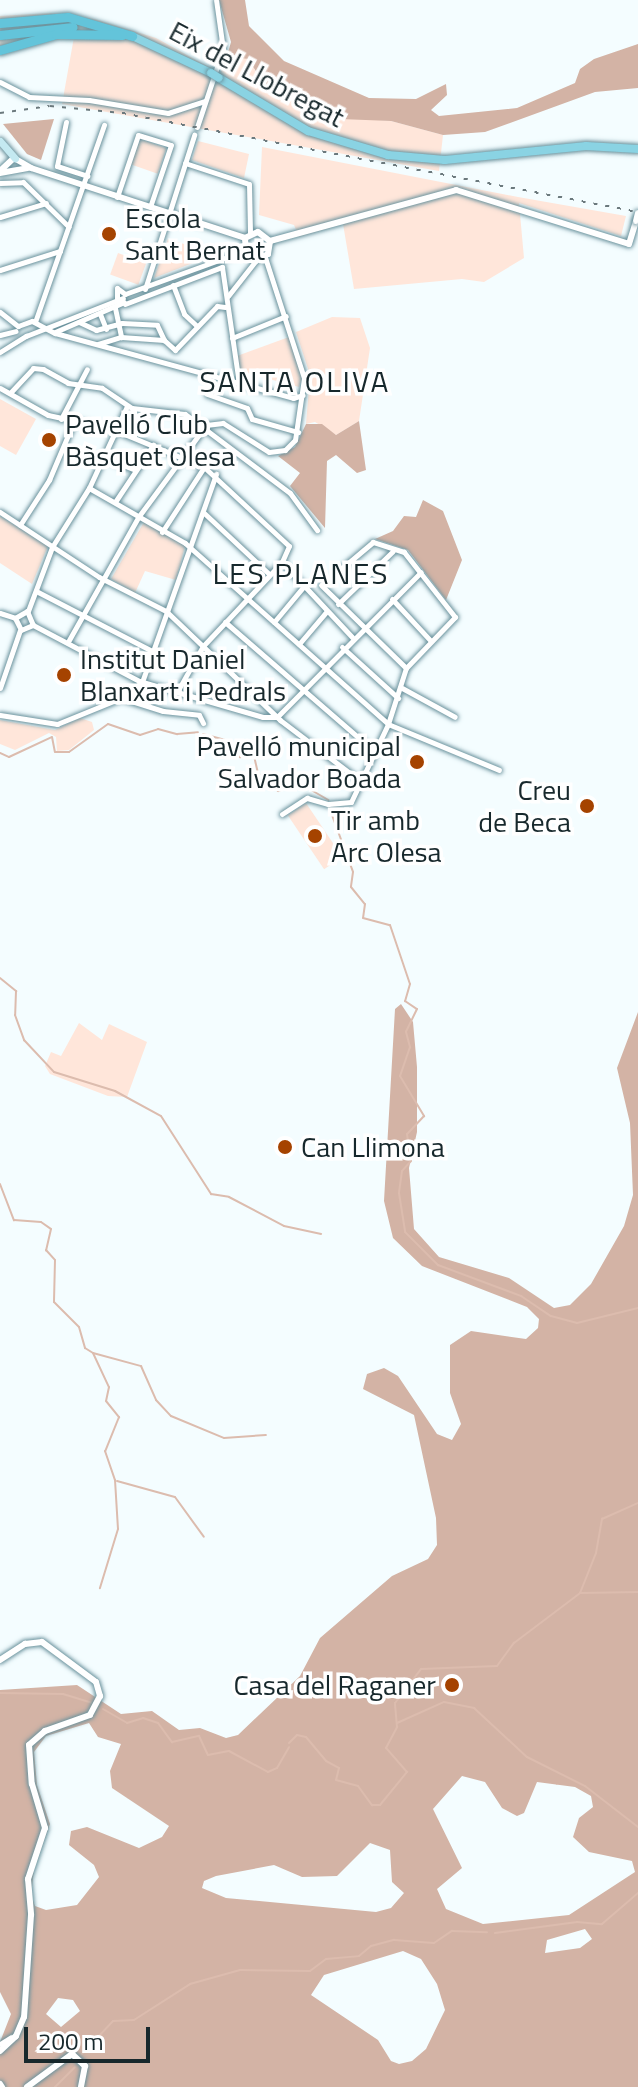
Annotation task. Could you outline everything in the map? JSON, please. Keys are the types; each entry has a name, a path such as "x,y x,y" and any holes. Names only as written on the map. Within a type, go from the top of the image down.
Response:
{"highway":[{"path":"0,23 68,17 132,36"},
{"name":"Eix del Llobregat","path":"2,35 81,27 132,36"},
{"path":"0,50 76,32 132,36"}],"main road":[{"name":"Eix del Llobregat","path":"132,36 215,75 308,131 388,155 445,160 586,146 638,149"},
{"path":"2,143 12,163"}],"street":[{"path":"197,127 223,49 216,0"},
{"path":"0,82 29,97 89,100 168,113 205,101"},
{"path":"66,122 57,166 87,176"},
{"path":"0,335 35,322 104,125"},
{"path":"117,197 138,135 171,145 150,207"},
{"path":"145,289 194,135"},
{"path":"0,172 12,163 169,214 248,236 261,233 270,241"},
{"path":"185,163 249,184 248,236 244,251"},
{"path":"0,183 15,178 47,202 69,227"},
{"path":"239,383 225,307 228,296 261,258 270,241 456,190 629,244 637,217"},
{"path":"0,217 47,202"},
{"path":"0,270 60,251"},
{"path":"0,352 45,328 244,251 261,258 286,316 304,378 298,432 292,446 269,452 216,420 204,427 139,516 69,640"},
{"path":"55,333 115,308 122,298 173,285 222,267 228,296"},
{"path":"173,285 184,314 197,326"},
{"path":"79,322 82,328 106,329 122,323 157,325 164,340 175,350 217,306 225,307"},
{"path":"115,308 122,323 121,337"},
{"path":"0,312 17,329 16,342"},
{"path":"100,314 106,329"},
{"path":"232,338 286,316"},
{"path":"35,322 55,333 293,398 303,395"},
{"path":"97,344 121,337 164,340"},
{"path":"10,393 33,368 78,385 102,388 127,406 185,414 290,493 317,530"},
{"path":"61,419 87,369"},
{"path":"0,388 61,419 112,429 204,467 216,474 290,549 282,562 203,646 177,692"},
{"path":"207,394 247,408 252,419 298,432"},
{"path":"0,613 15,618 28,611 52,547 89,488 112,429 127,406"},
{"path":"20,525 49,480 74,421"},
{"path":"115,502 153,445"},
{"path":"102,457 136,470"},
{"path":"162,532 204,467"},
{"path":"0,715 48,725 121,698 142,682 156,653 216,474"},
{"path":"89,488 191,548 388,724 499,770"},
{"path":"0,512 104,580 169,613 277,717 363,783"},
{"path":"203,512 269,574"},
{"path":"282,814 307,798 348,804 363,783 402,688 406,668 455,617 407,553 393,551 373,542 335,574"},
{"path":"338,604 393,551"},
{"path":"282,562 352,637"},
{"path":"277,717 342,647 421,572"},
{"path":"321,585 406,668"},
{"path":"274,622 304,586"},
{"path":"36,591 156,653"},
{"path":"392,599 430,640"},
{"path":"28,611 33,625"},
{"path":"299,644 327,611"},
{"path":"0,688 20,630 15,618"},
{"path":"225,622 375,753"},
{"path":"20,630 33,625 69,640 142,682 277,717"},
{"path":"342,647 398,698"},
{"path":"402,688 455,717"},
{"path":"121,698 163,711 199,715 203,723"},
{"path":"0,1660 25,1644 42,1642 100,1689 90,1715 45,1731 29,1745 32,1784 45,1828 28,1879 31,1915 24,2015 16,2036 0,2051"},
{"path":"0,2044 16,2036"},
{"path":"27,2087 72,2054 85,2066 81,2087"}],"shaded area":[{"path":"219,0 245,0 249,26 284,61 369,98 416,99 446,84 447,95 431,110 439,116 517,108 575,83 580,69 594,59 638,44 638,88 595,92 485,132 443,135 391,121 340,119 320,104 271,94 248,59 227,56 231,42"},
{"path":"50,13 95,19 156,38 220,73 227,56 241,55 251,62 264,89 283,100 320,104 331,116 391,121 443,135 439,171 62,104 74,37 49,38 0,55 0,16"},
{"path":"54,119 41,160 27,154 3,124"},
{"path":"140,139 166,148 158,174 131,165"},
{"path":"198,141 249,154 244,178 192,160"},
{"path":"262,147 626,216 621,236 519,203 524,258 484,282 462,279 354,289 343,224 299,237 294,225 259,215"},
{"path":"168,239 216,254 154,278"},
{"path":"118,253 146,263 138,285 110,275"},
{"path":"332,317 360,318 370,348 359,421 336,435 315,422 306,424 310,375 296,332"},
{"path":"289,337 302,378 299,387 239,371 237,356"},
{"path":"0,399 36,419 16,455 0,446"},
{"path":"359,421 366,470 357,473 336,455 327,461 325,528 290,486 300,473 278,456 295,447 306,424 322,424 336,435"},
{"path":"423,500 443,511 462,560 446,600 408,550 375,539 393,531 404,516 416,517"},
{"path":"0,516 48,546 32,584 0,563"},
{"path":"144,522 185,546 176,580 145,571 135,593 111,579"},
{"path":"80,718 92,722 94,730 69,750 57,751 56,737 49,733 15,750 0,744 0,720 55,730"},
{"name":"Tir amb Arc Olesa","path":"306,803 342,857 324,869 288,815"},
{"path":"401,1004 413,1022 417,1067 417,1132 409,1168 414,1229 439,1257 509,1278 554,1308 570,1305 591,1284 624,1226 633,1195 630,1123 617,1068 638,1012 638,2087 0,2087 0,2042 11,2014 0,1992 0,1690 77,1685 121,1714 152,1711 179,1730 200,1728 226,1738 238,1735 300,1676 320,1638 392,1576 428,1559 437,1545 436,1518 414,1415 363,1389 367,1374 384,1368 398,1376 437,1434 452,1440 461,1424 450,1393 450,1345 471,1331 526,1339 538,1328 539,1319 527,1307 422,1266 393,1238 384,1201 395,1009","holes":["89,1723 98,1737 121,1744 110,1771 112,1788 169,1826 162,1837 139,1848 87,1827 71,1831 69,1845 94,1865 99,1877 77,1905 46,1910 35,1906 31,1895 34,1870 50,1824 37,1785 34,1752 46,1736","462,1776 485,1782 502,1808 517,1816 524,1813 537,1782 575,1787 591,1796 593,1807 579,1818 573,1837 589,1852 632,1861 635,1872 569,1915 483,1924 446,1909 437,1889 462,1868 433,1809","370,1843 390,1850 392,1882 404,1893 391,1908 376,1912 226,1898 202,1888 204,1881 216,1876 274,1865 302,1877 337,1876","585,1929 592,1939 580,1948 545,1953 547,1940","403,1951 421,1959 437,1984 445,2010 426,2049 412,2061 399,2064 391,2061 378,2040 311,1995 324,1975","58,1998 73,2000 80,2011 61,2027 46,2014"]},
{"path":"79,1023 102,1040 109,1024 147,1042 127,1097 108,1096 50,1074 45,1066 51,1052 61,1056"}],"waterway":[{"path":"0,753 9,757 52,737 55,752 69,752 108,724 140,735 158,729 177,734 198,732"},
{"path":"203,734 225,740 240,757 254,756 258,773 278,791 299,783 328,800"},
{"path":"329,807 353,872 351,887 365,904 363,918 390,925 410,984 405,1001 417,1009 406,1032 410,1047 400,1076 424,1116 407,1134 411,1161 402,1171 399,1193 405,1232 438,1265 521,1296 551,1316 577,1323 638,1308"},
{"path":"0,978 16,991 15,1015 24,1040 54,1072 115,1091 161,1116 211,1194 229,1197 284,1226 321,1234"},
{"path":"0,1184 14,1220 41,1222 51,1229 46,1250 55,1260 54,1302 79,1327 85,1348 93,1353 109,1387 106,1401 119,1417 105,1451 115,1480 118,1529 100,1588"},
{"path":"93,1353 141,1366 156,1400 171,1416 224,1438 266,1435"},
{"path":"117,1481 175,1497 204,1537"},
{"path":"289,1743 297,1735 306,1737 326,1761 339,1768 336,1780 358,1786 372,1805 380,1805 407,1772 386,1748 397,1727 395,1703 421,1669 497,1666 514,1643 580,1593 596,1553 602,1519 638,1503"},
{"path":"580,1593 638,1592"},
{"path":"0,1693 63,1694 92,1703"},
{"path":"397,1723 444,1702 474,1708 527,1757 585,1786 638,1827"},
{"path":"103,1709 127,1723 143,1718 158,1723 172,1742 199,1736 208,1755 229,1751 268,1772 277,1768 289,1747"},
{"path":"495,1933 577,1922 602,1924 638,1893"},
{"path":"82,2054 113,2021 134,2020 190,1984 240,1970 310,1971 326,1959 359,1956 371,1946 394,1940 434,1943 452,1931 487,1932"},
{"path":"55,2087 75,2067"}],"railway":[{"path":"0,113 50,106 122,113 638,212"}],"place":[{"name":"Escola Sant Bernat","path":"109,234"},
{"name":"Pavelló Club Bàsquet Olesa","path":"49,440"},
{"name":"Institut Daniel Blanxart i Pedrals","path":"64,675"},
{"name":"Pavelló municipal Salvador Boada","path":"417,762"},
{"name":"Creu de Beca","path":"587,806"},
{"name":"Tir amb Arc Olesa","path":"315,836"},
{"name":"Can Llimona","path":"285,1147"},
{"name":"Casa del Raganer","path":"452,1685"}],"district":[{"name":"SANTA OLIVA","path":"295,381"},
{"name":"LES PLANES","path":"301,573"}]}
